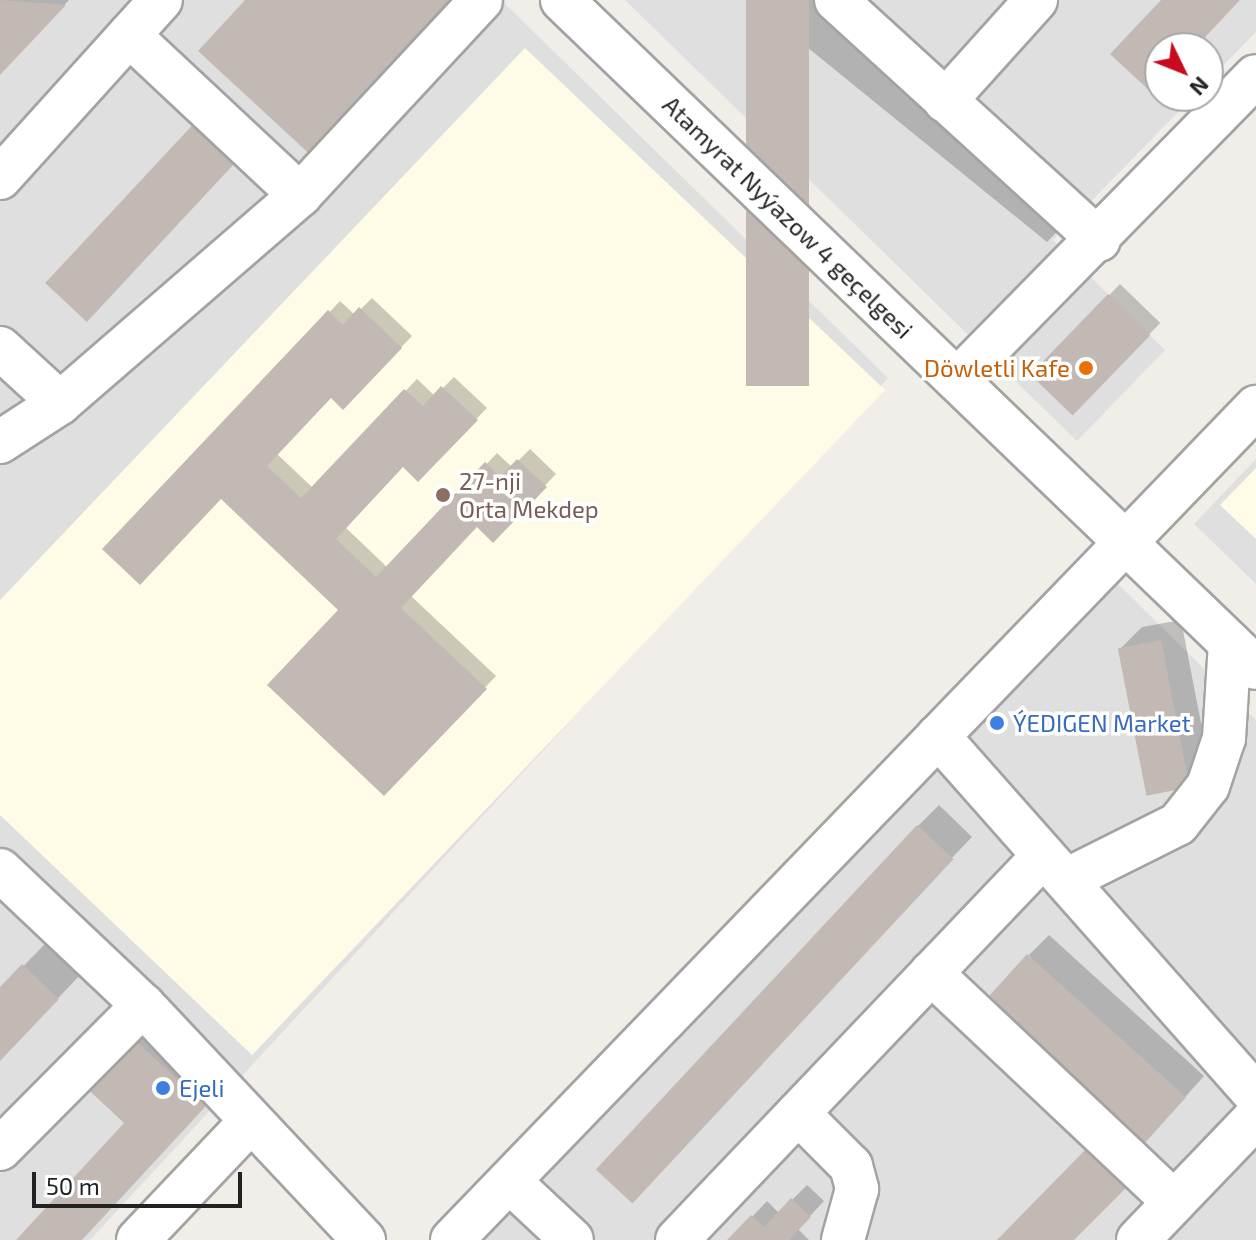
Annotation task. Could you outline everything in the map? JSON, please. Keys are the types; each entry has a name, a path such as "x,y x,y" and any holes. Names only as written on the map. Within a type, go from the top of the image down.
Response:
{"street":[{"path":"0,178 161,0"},
{"path":"0,442 60,403 300,195 481,0"},
{"name":"Atamyrat Nyýazow 4 geçelgesi","path":"562,0 1243,655"},
{"path":"836,0 1099,240"},
{"path":"945,101 1036,0"},
{"path":"129,35 300,195"},
{"path":"957,380 1099,240 1256,76"},
{"path":"0,348 60,403"},
{"path":"452,1240 938,736 1122,539 1256,407"},
{"path":"677,1240 931,973 1055,867 1178,824 1208,786 1224,738 1243,655"},
{"path":"938,736 1256,1095"},
{"path":"5,885 143,1005 249,1123 364,1240"},
{"path":"931,973 1174,1202"},
{"path":"0,1149 143,1005"},
{"path":"798,1113 851,1166 857,1189 843,1240"},
{"path":"1138,1240 1256,1117"},
{"path":"138,1240 249,1123"},
{"path":"509,1181 572,1240"}],"shaded area":[{"name":"27-nji Orta Mekdep","path":"0,0 501,0 888,378 90,1240 0,1240"},
{"path":"625,0 1256,0 1256,32 1224,65 1224,32 1144,32 1144,112 1178,112 1053,240 1165,350 1077,441"},
{"name":"27-nji Orta Mekdep","path":"525,48 885,390 252,1055 0,815 0,600"},
{"path":"1256,459 1256,584 1194,524"},
{"path":"1256,468 1256,539 1220,505"},
{"path":"1113,579 1256,720 1256,1240 481,1240"}],"building":[{"path":"0,0 66,5 0,75"},
{"path":"245,0 463,0 316,160 198,51"},
{"path":"746,0 809,0 809,386 746,386"},
{"path":"1161,0 1240,0 1210,32 1144,32 1144,86 1110,54"},
{"path":"200,117 242,156 87,322 45,283"},
{"path":"1108,294 1150,335 1073,416 1030,375"},
{"path":"359,307 402,348 343,410 331,398 267,466 301,498 404,389 423,406 441,386 478,420 418,482 403,467 336,539 376,577 485,462 500,477 517,459 547,487 493,543 477,527 401,608 487,689 384,796 267,685 338,610 221,499 140,585 102,549 328,310 343,325"},
{"path":"1161,640 1190,787 1146,796 1118,648"},
{"path":"917,825 954,859 632,1204 596,1169"},
{"path":"1027,954 1186,1097 1142,1146 983,1003"},
{"path":"22,964 59,999 0,1061 0,987"},
{"path":"124,1030 206,1106 82,1240 16,1240 124,1123 78,1080"},
{"path":"1087,1148 1127,1187 1074,1240 997,1240"},
{"path":"791,1198 811,1217 789,1240 727,1240 751,1215 764,1227"}],"place":[{"name":"Döwletli Kafe","path":"1086,368"},
{"name":"27-nji Orta Mekdep","path":"443,495"},
{"name":"ÝEDIGEN Market","path":"997,723"},
{"name":"Ejeli","path":"163,1088"}]}
